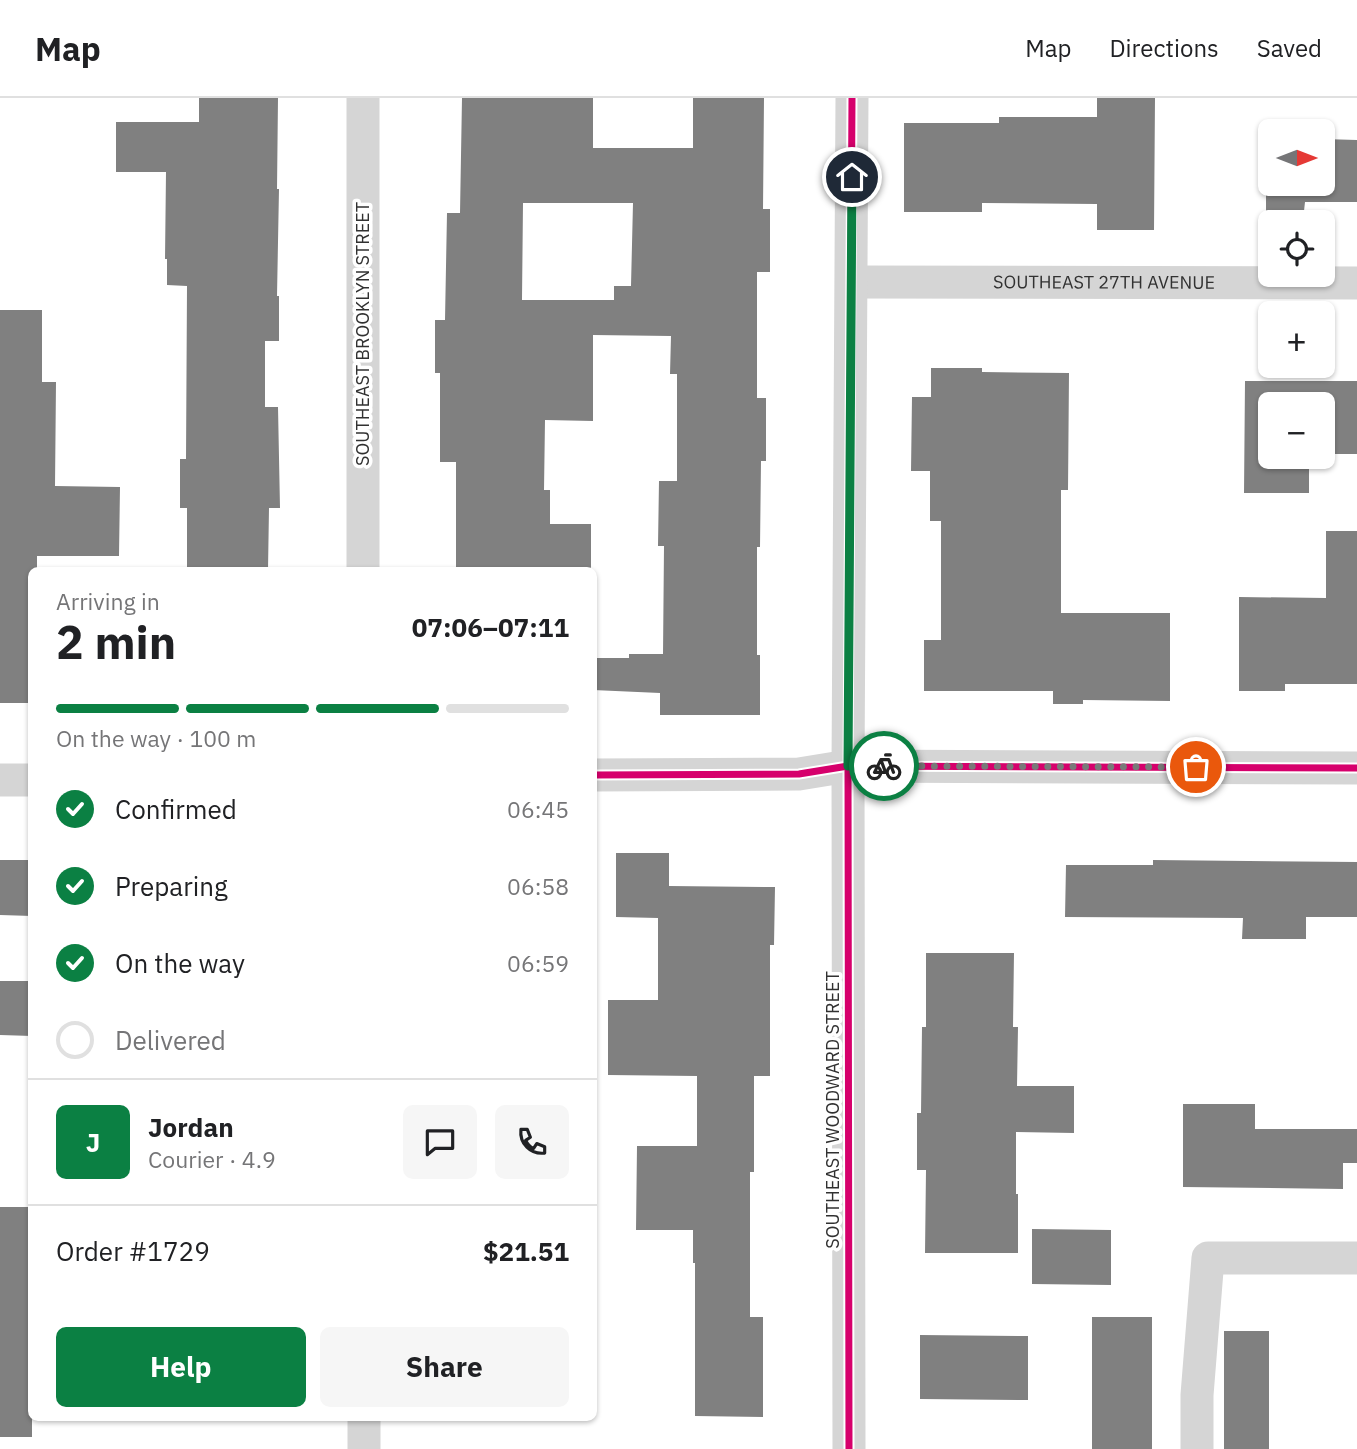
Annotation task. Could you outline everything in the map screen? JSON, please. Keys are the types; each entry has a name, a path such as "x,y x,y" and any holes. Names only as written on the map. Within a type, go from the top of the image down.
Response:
{"street":[{"name":"SOUTHEAST BROOKLYN STREET","path":"363,98 363,567"},
{"name":"SOUTHEAST WOODWARD STREET","path":"849,1449 848,766 852,98"},
{"name":"SOUTHEAST 27TH AVENUE","path":"852,282 1357,283"},
{"path":"597,775 799,774 848,766 1357,768"},
{"path":"0,780 28,780"},
{"path":"1197,1449 1197,1395 1208,1258 1357,1258"},
{"path":"364,1421 364,1449"}],"building":[{"path":"199,98 278,98 279,341 265,341 265,407 278,407 280,508 269,508 268,567 187,567 187,508 180,508 180,459 186,459 187,286 167,285 166,172 116,172 116,122 199,122"},
{"path":"462,98 593,98 593,148 693,148 693,98 764,98 763,209 770,209 770,272 757,272 757,398 766,398 766,461 761,461 760,547 757,547 760,715 660,715 660,693 597,690 597,658 663,654 664,546 658,546 659,481 677,481 677,374 670,374 671,336 593,335 593,421 545,420 544,490 550,490 550,524 591,524 591,567 456,567 456,462 440,462 440,373 435,373 435,320 445,320 447,213 460,213","holes":["523,203 633,203 631,286 614,286 614,300 522,300"]},
{"path":"1097,98 1155,98 1154,230 1097,230 1097,204 982,203 982,212 904,212 904,123 999,123 999,117 1097,117"},
{"path":"1335,139 1357,140 1357,202 1305,202 1304,210 1266,210 1266,196 1335,196"},
{"path":"0,310 42,310 42,382 56,382 55,486 120,487 119,556 37,556 37,567 28,567 28,703 0,703"},
{"path":"931,368 982,368 982,372 1069,373 1068,490 1061,490 1061,613 1170,613 1170,701 1083,700 1083,704 1053,704 1053,691 924,691 924,640 941,640 941,521 930,521 930,471 911,471 912,397 931,397"},
{"path":"1245,381 1357,381 1357,454 1335,454 1335,392 1258,392 1258,469 1309,469 1309,493 1244,493"},
{"path":"1326,531 1357,531 1357,684 1285,684 1285,691 1239,691 1239,597 1326,598"},
{"path":"616,853 669,853 669,886 775,887 774,945 770,945 770,1076 754,1076 754,1172 750,1172 750,1317 763,1317 763,1417 695,1416 693,1230 636,1230 637,1146 697,1146 697,1076 608,1075 608,1000 658,1000 658,918 616,917"},
{"path":"0,860 28,860 28,916 0,915"},
{"path":"1153,860 1357,862 1357,917 1306,917 1306,939 1242,939 1243,918 1065,917 1066,865 1153,865"},
{"path":"926,953 1014,953 1013,1027 1018,1027 1017,1086 1074,1086 1074,1133 1016,1132 1018,1253 925,1253 926,1170 917,1170 917,1113 921,1113 922,1027 926,1027"},
{"path":"0,981 28,981 28,1036 0,1035"},
{"path":"1183,1104 1255,1104 1255,1129 1357,1129 1357,1163 1343,1163 1343,1189 1183,1187"},
{"path":"0,1207 28,1207 28,1421 32,1421 32,1437 0,1437"},
{"path":"1032,1229 1111,1230 1111,1285 1032,1284"},
{"path":"1092,1317 1152,1317 1152,1449 1092,1449"},
{"path":"1224,1331 1269,1331 1269,1449 1224,1449"},
{"path":"920,1335 1028,1336 1028,1400 920,1399"}],"cycle path":[{"path":"849,1449 848,766 852,98"},
{"path":"597,775 799,774 848,766 1357,768"}],"way so far":[{"path":"884,766 1196,767"}],"route":[{"path":"852,177 848,766 884,766"}]}
